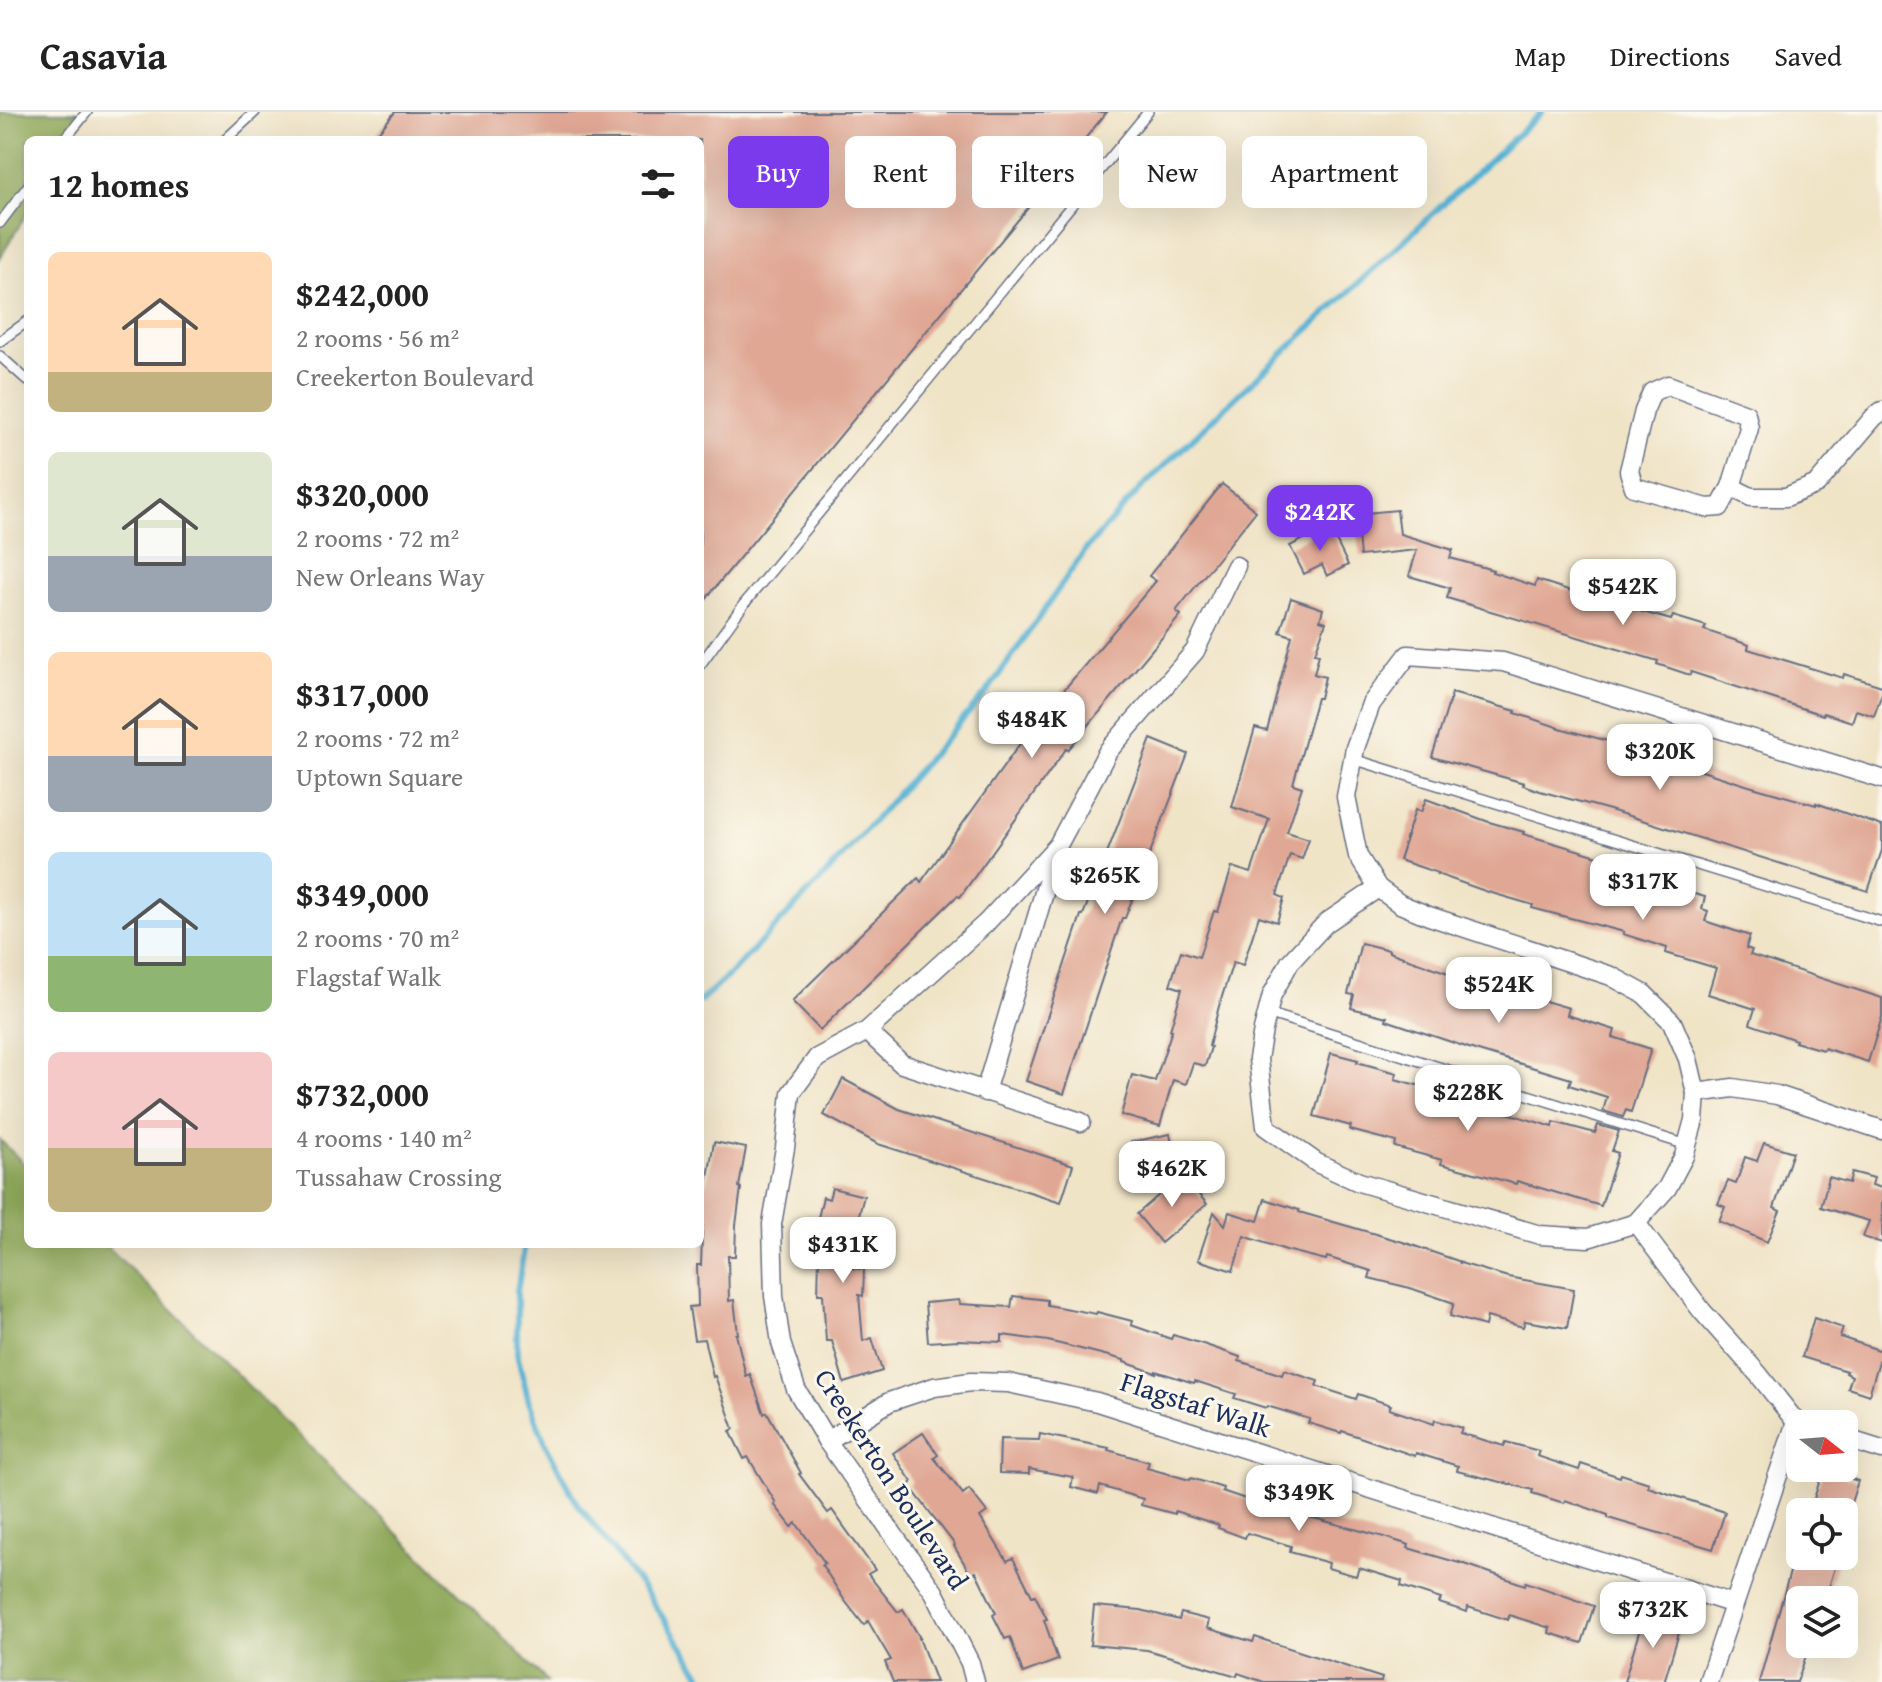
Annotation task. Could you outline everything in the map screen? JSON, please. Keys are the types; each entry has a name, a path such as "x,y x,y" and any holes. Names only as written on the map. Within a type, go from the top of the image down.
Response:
{"street":[{"path":"1668,385 1746,414 1749,428 1731,487 1720,507 1707,508 1634,487 1629,471 1652,392 1668,385"},
{"path":"1731,487 1751,497 1786,497 1817,484 1882,411"},
{"name":"Creekerton Boulevard","path":"975,1682 970,1663 934,1592 827,1441 796,1389 781,1343 774,1296 772,1224 791,1093 817,1058 867,1031 986,923 1058,845 1108,751 1195,651 1236,566"},
{"path":"1378,888 1326,923 1290,962 1272,995 1258,1059 1266,1127 1317,1163 1359,1182 1540,1235 1588,1238 1636,1223 1667,1188 1684,1156 1694,1120 1696,1093 1688,1059 1672,1022 1644,994 1611,976 1429,916 1400,904 1378,888 1358,856 1346,797 1355,748 1371,704 1408,655 1503,662 1882,779"},
{"path":"985,1092 1058,845"},
{"path":"867,1031 902,1064 1081,1122"},
{"path":"1696,1093 1733,1088 1777,1095 1882,1130"},
{"path":"1636,1223 1702,1311 1789,1410"},
{"name":"Flagstaf Walk","path":"827,1441 889,1402 934,1387 971,1382 1008,1383 1097,1402 1734,1604"},
{"path":"1858,1442 1882,1450"},
{"path":"1708,1682 1786,1461"}],"lane":[{"path":"67,136 87,112"},
{"path":"229,136 255,112"},
{"path":"704,659 744,604 1148,112"},
{"path":"0,223 24,191"},
{"path":"0,341 24,324"},
{"path":"0,356 24,377"},
{"path":"1353,759 1882,922"},
{"path":"1267,1013 1687,1145"}],"green space":[{"path":"0,112 86,112 72,136 24,136 24,218 0,258"},
{"path":"0,1140 24,1164 24,1248 109,1248 548,1682 0,1682"}],"building":[{"path":"395,112 1107,112 1087,136 972,136 972,208 1028,208 704,601 704,136 375,136"},
{"path":"1222,484 1256,511 1176,611 1181,615 1066,749 960,897 957,896 820,1030 792,1001 918,878 921,882 1029,731 1156,581 1149,576"},
{"path":"1397,510 1400,534 1453,550 1450,558 1535,586 1537,580 1584,595 1587,585 1621,596 1618,605 1706,626 1704,630 1749,645 1748,649 1843,678 1844,674 1882,686 1874,716 1856,710 1852,722 1823,715 1691,672 1690,675 1657,664 1658,661 1447,598 1450,588 1409,576 1417,550 1360,556 1356,514"},
{"path":"1329,526 1348,565 1327,576 1322,565 1304,574 1290,546"},
{"path":"1291,598 1323,609 1320,620 1326,622 1315,653 1319,654 1314,674 1325,677 1293,784 1302,787 1287,832 1309,839 1302,859 1290,855 1277,895 1284,898 1277,922 1259,916 1243,965 1233,962 1205,1066 1193,1063 1186,1084 1173,1080 1160,1126 1121,1115 1132,1075 1155,1081 1182,989 1170,985 1181,951 1199,957 1232,867 1251,873 1269,819 1232,807 1255,728 1267,731 1292,636 1280,632"},
{"path":"1452,693 1516,711 1563,729 1653,753 1749,786 1816,803 1882,826 1882,850 1868,891 1432,757"},
{"path":"1151,739 1188,754 1125,918 1122,918 1064,1094 1026,1081 1081,915"},
{"path":"1426,799 1523,834 1672,878 1669,887 1705,897 1702,909 1708,911 1705,921 1750,936 1746,948 1752,950 1750,955 1882,998 1882,1017 1868,1062 1795,1042 1750,1024 1755,1009 1708,994 1716,968 1666,953 1667,948 1624,932 1532,908 1533,905 1399,860 1415,810 1421,812"},
{"path":"1361,943 1389,950 1448,973 1569,1008 1567,1015 1615,1030 1613,1037 1651,1049 1631,1112 1626,1110 1623,1117 1603,1111 1607,1097 1569,1085 1571,1079 1475,1050 1386,1020 1387,1017 1351,1008 1354,995 1348,994"},
{"path":"1331,1053 1397,1073 1395,1079 1435,1090 1431,1102 1466,1111 1468,1101 1553,1127 1554,1122 1595,1133 1598,1125 1619,1131 1612,1151 1618,1153 1601,1206 1517,1181 1516,1184 1441,1164 1442,1160 1395,1147 1396,1142 1350,1130 1351,1126 1314,1116"},
{"path":"843,1079 899,1109 1073,1165 1061,1202 878,1144 824,1115"},
{"path":"1170,1134 1177,1168 1137,1176 1131,1142"},
{"path":"714,1142 746,1148 739,1187 735,1256 728,1256 729,1301 734,1300 736,1334 746,1376 750,1374 764,1414 767,1412 799,1474 828,1513 832,1510 875,1570 868,1574 898,1612 903,1609 920,1638 936,1682 893,1682 885,1662 891,1660 868,1621 864,1625 845,1601 822,1565 825,1563 796,1523 792,1527 774,1504 748,1457 744,1459 730,1431 734,1429 713,1377 704,1339 694,1340 689,1307 698,1306 697,1265 701,1265 704,1248 704,1183 707,1183"},
{"path":"1764,1143 1793,1152 1774,1208 1780,1211 1767,1242 1719,1221 1725,1207 1718,1204 1728,1181 1736,1184 1745,1157 1757,1161"},
{"path":"1852,1172 1874,1178 1872,1185 1882,1188 1882,1243 1863,1237 1869,1221 1821,1207 1829,1177 1849,1183"},
{"path":"1182,1175 1207,1204 1161,1243 1137,1214"},
{"path":"832,1188 864,1196 853,1237 852,1268 864,1269 863,1296 859,1295 863,1341 872,1338 882,1371 844,1383 832,1341 826,1341 823,1294 818,1294 819,1257 815,1257 817,1222 823,1197 829,1199"},
{"path":"1265,1199 1508,1277 1574,1289 1567,1328 1525,1321 1523,1327 1487,1317 1485,1326 1450,1316 1454,1303 1369,1278 1371,1271 1244,1236 1233,1271 1198,1260 1214,1212 1225,1225 1229,1212 1258,1221"},
{"path":"1013,1296 1047,1300 1047,1305 1132,1321 1131,1325 1171,1339 1173,1335 1206,1345 1240,1357 1239,1361 1282,1375 1284,1370 1318,1381 1316,1386 1356,1399 1358,1394 1391,1405 1389,1409 1434,1424 1435,1420 1462,1428 1460,1433 1504,1446 1506,1442 1539,1451 1537,1456 1579,1470 1581,1464 1649,1483 1648,1487 1725,1512 1713,1549 1608,1518 1608,1515 1565,1500 1564,1503 1532,1493 1533,1490 1457,1471 1458,1466 1308,1423 1310,1419 1234,1398 1236,1394 1156,1373 1124,1360 1048,1341 1002,1335 1002,1342 928,1342 925,1303 959,1300 960,1304 1011,1307"},
{"path":"1814,1318 1843,1328 1840,1337 1882,1351 1869,1395 1848,1388 1852,1376 1847,1371 1802,1357"},
{"path":"923,1433 938,1455 934,1458 963,1494 969,1489 987,1512 980,1517 1007,1561 1013,1558 1032,1596 1035,1595 1047,1619 1044,1620 1058,1660 1023,1673 1010,1637 1005,1639 976,1572 971,1575 955,1545 909,1485 912,1482 893,1453"},
{"path":"1040,1434 1109,1448 1149,1462 1147,1468 1223,1488 1222,1491 1263,1505 1264,1501 1296,1510 1295,1513 1384,1537 1409,1545 1408,1548 1525,1585 1526,1582 1594,1606 1582,1643 1549,1633 1550,1628 1509,1615 1508,1620 1468,1607 1467,1612 1439,1603 1441,1599 1401,1586 1402,1581 1359,1568 1356,1576 1328,1568 1329,1563 1290,1552 1291,1546 1247,1533 1245,1538 1218,1528 1219,1525 1175,1511 1175,1514 1141,1505 1143,1499 1100,1486 1098,1494 1071,1487 1073,1477 1029,1469 1029,1474 999,1473 1000,1439 1039,1440"},
{"path":"1819,1482 1858,1482 1853,1498 1814,1498"},
{"path":"1790,1570 1834,1570 1829,1586 1786,1586"},
{"path":"1786,1586 1786,1658 1805,1658 1797,1682 1759,1682"},
{"path":"1094,1606 1141,1610 1179,1620 1181,1613 1209,1620 1207,1628 1253,1642 1255,1637 1382,1678 1381,1682 1264,1682 1147,1650 1090,1645"},
{"path":"1645,1612 1682,1623 1664,1682 1624,1682"}],"waterway":[{"path":"704,997 832,868 987,692 1087,548 1140,489 1542,112"},
{"path":"524,1248 517,1291 517,1354 529,1402 547,1447 577,1503 648,1595 705,1682"}]}
